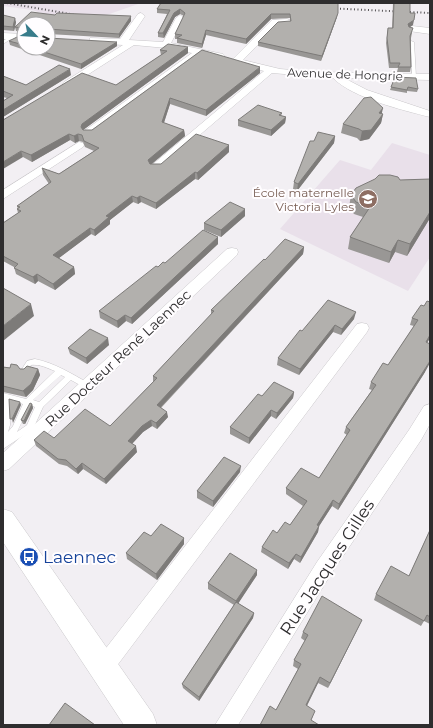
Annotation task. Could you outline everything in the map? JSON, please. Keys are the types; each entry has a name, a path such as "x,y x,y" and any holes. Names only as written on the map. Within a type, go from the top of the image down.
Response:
{"main road":[{"path":"3,520 142,725"}],"street":[{"path":"56,90 128,42 141,16"},
{"path":"166,45 180,18"},
{"path":"237,60 275,22 287,22"},
{"path":"412,29 430,31"},
{"name":"Avenue de Hongrie","path":"86,40 166,45 200,51 270,70 315,75 430,77"},
{"path":"88,133 200,51"},
{"path":"156,167 270,70"},
{"path":"335,75 339,82 356,90 430,114"},
{"path":"3,195 79,145"},
{"name":"Rue Docteur René Laennec","path":"3,464 232,252"},
{"path":"103,668 362,328"},
{"name":"Rue Jacques Gilles","path":"226,725 324,568 415,435 430,410"}],"lane":[{"path":"3,43 7,37"},
{"path":"412,42 414,77"},
{"path":"24,372 29,363 33,361 60,371 87,386"},
{"path":"3,445 16,428 28,401 60,371"},
{"path":"3,445 30,427 40,404 70,377"},
{"path":"3,436 6,425 4,396 40,404"}],"shaded area":[{"path":"3,3 141,3 95,19 56,17 32,10 3,6"},
{"path":"141,3 172,3 172,5"},
{"name":"École maternelle Victoria Lyles","path":"392,143 430,155 430,257 408,291 280,229 340,160 371,170"}],"building":[{"path":"161,3 338,3 338,13 322,56 258,42 278,22 291,21 290,14 271,14 246,39 206,30 202,44 177,38 182,35 175,34 185,13 180,9 174,13 163,33 158,33 170,10 157,9"},
{"path":"394,3 410,3 410,13 415,13 414,20 408,24 409,27 413,28 410,36 411,67 398,67 400,63 390,63 387,38 388,28 393,28"},
{"path":"31,12 55,15 57,13 131,16 119,34 56,30 56,16 27,16"},
{"path":"3,15 15,18 13,27 3,26"},
{"path":"16,38 16,43 9,41"},
{"path":"56,38 117,42 81,64 56,56"},
{"path":"168,44 188,47 82,124 81,127 83,130 92,130 202,50 260,67 206,110 170,98 162,122 184,130 148,160 150,164 161,164 196,134 229,145 197,173 195,172 156,203 140,196 137,198 132,196 106,216 109,217 94,230 90,228 53,255 74,267 53,284 37,274 33,277 14,268 18,264 3,256 3,223 21,211 17,209 20,207 17,206 51,182 42,168 59,174 99,148 84,141 82,135 78,134 74,136 69,134 31,155 21,151 3,162 3,120 82,73 116,85 167,51 160,50"},
{"path":"59,65 70,69 3,110 3,101 13,95 3,91 3,76 26,85"},
{"path":"395,77 416,78 418,89 408,87 407,90 391,87"},
{"path":"371,97 383,108 379,113 383,114 371,130 362,131 343,124 364,98"},
{"path":"258,105 282,113 279,115 286,117 271,130 238,120"},
{"path":"318,132 335,136 298,184 294,182 310,141 314,141"},
{"path":"379,175 390,175 398,177 400,180 430,179 430,212 410,244 398,240 391,252 350,237 370,207 356,202 351,195 356,188 375,179"},
{"path":"230,202 245,209 221,230 204,223"},
{"path":"203,230 218,237 131,318 125,315 117,321 99,311 156,266 158,267 163,262 165,263"},
{"path":"285,239 304,247 157,405 167,412 156,423 151,420 142,426 128,441 136,446 104,479 82,463 76,469 66,460 58,459 34,440 44,431 54,438 85,409 110,426 157,378 153,376 214,311 211,310 264,259 265,260"},
{"path":"3,288 31,304 3,326"},
{"path":"328,300 356,312 342,329 335,325 300,369 278,358 300,330 302,331"},
{"path":"427,301 430,302 430,335 426,342 430,344 430,361 339,504 333,500 317,525 319,526 301,557 296,554 289,563 262,547 273,530 277,533 285,522 290,525 307,501 286,488 301,468 319,478 350,430 346,427 376,385 371,382 383,363 388,365 418,320 412,318 421,305 424,306"},
{"path":"90,329 108,338 86,358 68,348"},
{"path":"11,364 17,365 20,369 24,369 27,366 38,369 31,384 23,391 3,386 3,367 10,368"},
{"path":"274,382 294,392 277,413 271,410 249,438 230,427 258,394 262,396"},
{"path":"9,399 20,402 12,419 10,419"},
{"path":"30,403 32,404 24,421 21,420"},
{"path":"224,457 241,466 213,501 197,491"},
{"path":"161,524 184,538 156,574 126,553 144,532 151,536"},
{"path":"430,530 430,617 427,615 424,621 376,594 391,566 409,576"},
{"path":"230,553 257,570 236,601 208,583"},
{"path":"322,596 362,620 330,683 320,677 306,705 315,711 311,720 319,725 260,725 270,706 276,710 301,664 294,660 308,635 303,632"},
{"path":"236,602 254,613 199,697 182,684"},
{"path":"65,703 95,725 49,725"}],"railway":[{"path":"7,3 76,15"},
{"path":"326,8 430,13"}],"place":[{"name":"École maternelle Victoria Lyles","path":"368,199"},
{"name":"Laennec","path":"29,557"}]}
